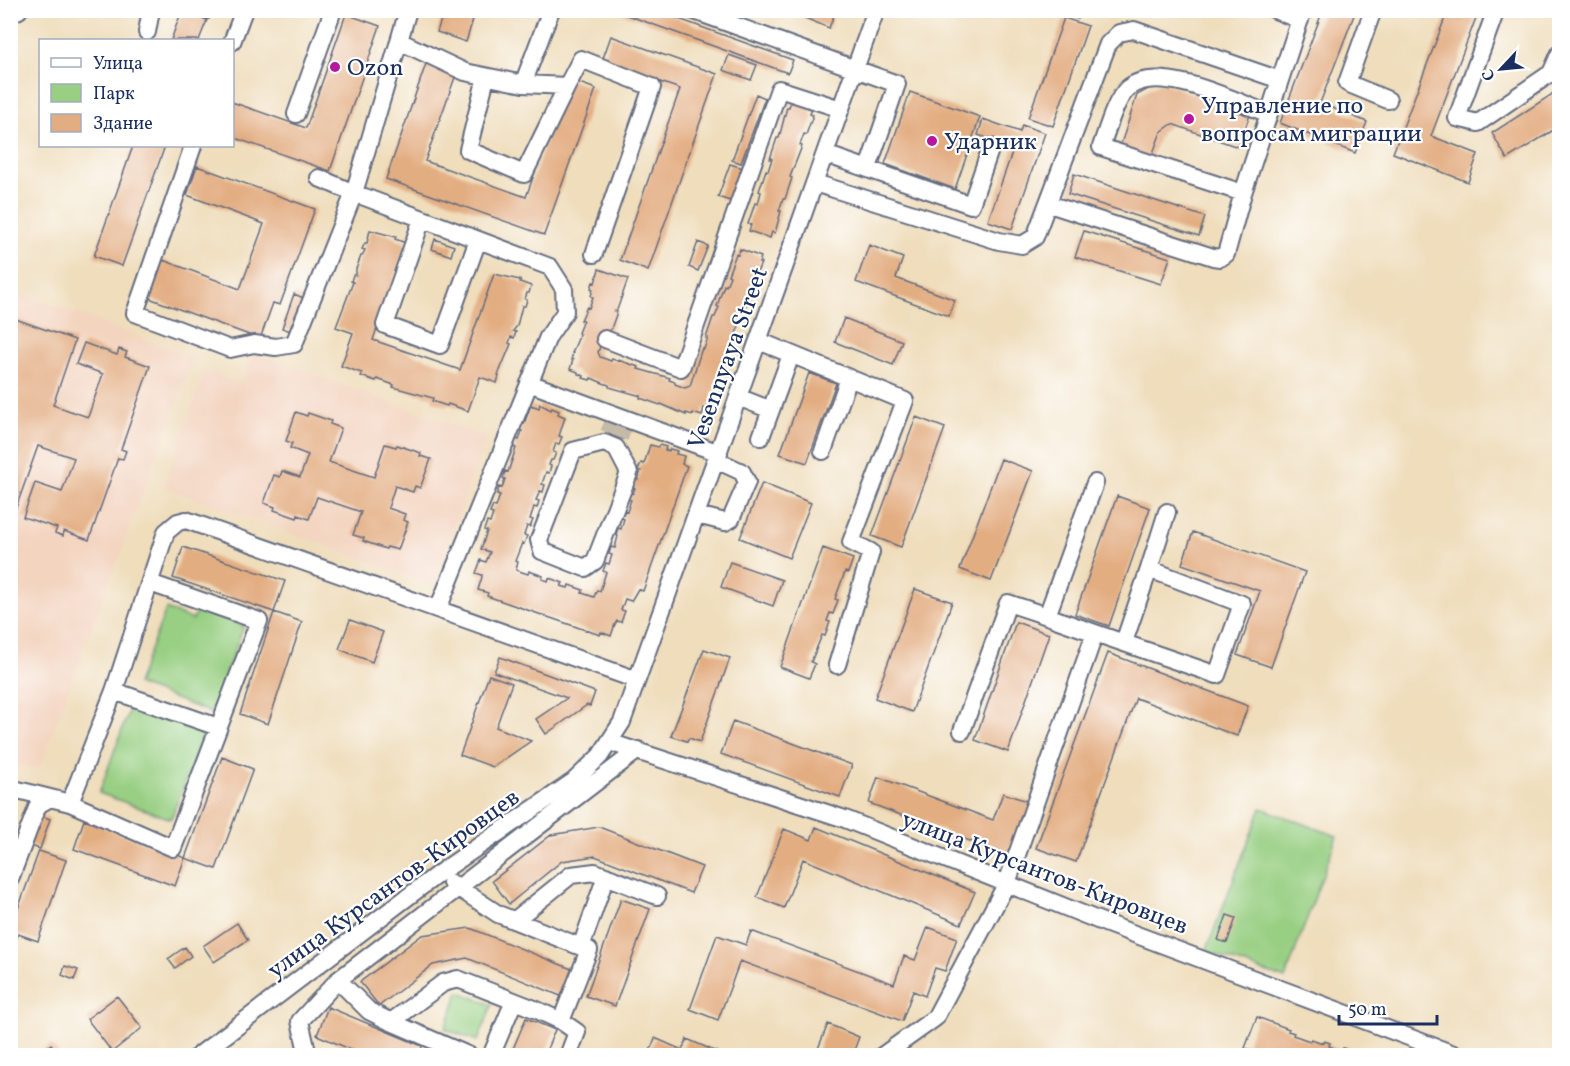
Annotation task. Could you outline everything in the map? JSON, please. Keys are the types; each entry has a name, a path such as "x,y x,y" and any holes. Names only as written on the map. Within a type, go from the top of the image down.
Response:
{"street":[{"path":"10,14 19,10"},
{"path":"147,32 152,10"},
{"path":"233,39 244,10"},
{"path":"296,114 333,10"},
{"path":"193,147 135,313 230,349 254,344 276,347 294,344 354,194 408,10"},
{"path":"523,84 551,10"},
{"path":"692,10 897,84 868,168"},
{"name":"Vesennyaya Street","path":"622,722 876,10"},
{"path":"1049,204 1213,257 1220,258 1226,254 1243,193 1301,15 1275,10"},
{"path":"1373,10 1347,83 1388,100"},
{"path":"1496,10 1457,118 1478,123 1551,73 1560,53"},
{"path":"815,183 999,241 1022,245 1035,237 1108,44 1119,33 1134,30 1280,80"},
{"path":"399,41 465,72 523,84 567,86"},
{"path":"486,77 468,150 524,174 581,59 652,87 594,254"},
{"path":"1243,193 1101,147 1121,96 1137,82 1152,80 1178,82 1218,94 1269,114"},
{"path":"605,339 681,368 779,89 841,109"},
{"path":"825,154 971,205 991,147"},
{"path":"319,178 354,194 550,267 564,289 565,312 548,337 438,609"},
{"path":"422,219 385,325 440,345 478,240"},
{"path":"759,341 905,401 851,542 871,552 837,665"},
{"path":"761,437 791,355"},
{"path":"822,451 849,378"},
{"path":"529,383 718,456 742,472 747,482 731,519 725,522 697,515"},
{"path":"738,397 771,410"},
{"path":"612,441 629,474 596,561 585,568 542,551 539,540 573,450 612,441"},
{"path":"1047,616 1095,483"},
{"path":"1124,642 1167,512"},
{"path":"70,803 114,691 166,532 178,522 186,520 637,680"},
{"path":"962,731 1008,603 1217,675 1242,604 1149,569"},
{"path":"13,792 70,803 173,848 259,621 150,583"},
{"path":"882,1056 935,1018 1007,882 1095,633"},
{"path":"114,691 218,727"},
{"name":"улица Курсантов-Кировцев","path":"198,1056 438,874 574,781 600,756 622,722"},
{"name":"улица Курсантов-Кировцев","path":"609,742 845,819 1116,927 1459,1056"},
{"path":"308,1056 300,1021 338,980 638,750"},
{"path":"10,879 38,805 50,798"},
{"path":"515,920 571,876 595,872 657,896"},
{"path":"438,874 498,914 589,950 561,1021"},
{"path":"580,947 606,876"},
{"path":"391,1022 443,983 458,978 561,1021 577,1032 568,1056"},
{"path":"338,980 369,1011 470,1056"},
{"path":"491,1056 513,1000"}],"shaded area":[{"path":"10,289 194,358 39,769 11,762"},
{"path":"253,352 487,437 434,585 163,487 205,370 241,383"}],"green space":[{"path":"197,608 244,626 211,713 137,684 166,609 193,620"},
{"path":"131,705 204,733 171,819 99,793"},
{"path":"1261,808 1337,836 1285,979 1206,951"},
{"path":"459,992 492,1005 478,1041 445,1029"}],"building":[{"path":"182,10 212,10 209,19 189,13 207,20 199,39 171,39"},
{"path":"444,10 476,10 466,42 437,32"},
{"path":"613,10 654,10 793,60 788,73"},
{"path":"786,10 836,10 829,28"},
{"path":"1055,10 1081,10 1078,19"},
{"path":"1323,10 1356,10 1320,103 1367,122 1355,153 1280,123"},
{"path":"1448,10 1479,10 1431,136 1478,154 1468,182 1393,153"},
{"path":"346,14 380,26 330,171 234,138 234,103 306,128"},
{"path":"1064,18 1088,26 1053,126 1028,118"},
{"path":"611,36 717,74 648,271 620,260 680,89 602,61"},
{"path":"729,55 757,65 751,80 723,70"},
{"path":"428,58 458,69 425,161 526,197 568,79 596,89 544,235 386,179"},
{"name":"Управление по вопросам миграции","path":"1161,82 1250,115 1238,147 1172,124 1161,132 1150,161 1119,150 1137,95"},
{"path":"1560,85 1560,126 1507,159 1492,133 1551,95"},
{"name":"Ударник","path":"910,92 980,117 955,189 885,164"},
{"path":"756,94 765,98 741,163 732,160"},
{"path":"791,101 812,108 810,114 813,115 800,145 802,146 779,211 781,211 775,233 772,232 770,238 749,231 751,225 748,224 755,203 758,204 761,192 759,191"},
{"path":"983,119 1020,132 1022,125 1045,133 1012,229 988,221 1014,147 978,135"},
{"path":"133,147 165,147 122,266 94,256"},
{"path":"730,164 743,168 730,201 718,197"},
{"path":"197,166 315,209 280,305 273,303 260,339 149,298 163,260 240,289 264,224 187,195"},
{"path":"1074,174 1205,217 1199,236 1068,194"},
{"path":"370,230 396,237 395,239 406,243 373,340 460,370 494,274 520,280 531,286 525,299 527,300 525,306 522,306 517,326 513,331 516,332 514,338 511,337 509,343 511,344 497,383 480,377 468,411 432,401 433,398 393,387 394,385 377,379 376,381 361,376 362,373 341,366 353,333 336,327 353,282 351,281 353,275 356,275 356,269 365,250 362,249 367,243"},
{"path":"1084,231 1170,258 1161,284 1075,257"},
{"path":"435,239 454,246 451,256 432,249"},
{"path":"698,242 708,246 698,271 689,267"},
{"path":"869,245 903,258 896,278 955,300 949,316 856,282"},
{"path":"740,249 761,257 759,263 761,263 711,396 713,396 711,403 706,409 704,408 702,416 693,413 693,415 686,413 686,415 640,398 641,396 609,387 591,378 590,380 583,378 584,376 570,369 573,360 571,360 572,353 580,334 578,333 583,320 581,320 593,297 591,288 599,269 628,279 615,311 617,312 608,337 602,341 598,352 600,357 611,361 612,359 618,360 639,367 638,369 670,378 669,380 675,384 685,388 690,386 702,348 704,349 708,338 706,338 713,317 719,307 717,306 724,285 726,286 730,276 728,275"},
{"path":"294,294 306,299 294,332 282,328"},
{"path":"10,317 75,340 53,405 88,417 103,374 76,364 84,343 117,355 119,349 127,352 125,357 150,366 121,449 126,451 123,459 118,458 89,540 64,531 63,536 55,533 57,528 23,517 35,483 62,492 74,458 38,446 12,519 10,518"},
{"path":"844,318 902,341 893,365 835,342"},
{"path":"809,373 836,383 807,463 780,454"},
{"path":"540,404 551,410 552,408 559,411 558,414 565,417 559,436 562,437 559,444 556,443 553,452 556,453 549,465 551,466 549,473 546,472 542,484 545,485 543,492 540,491 536,500 539,501 537,508 534,507 530,519 533,520 530,527 527,526 524,535 527,536 515,561 518,562 516,570 528,574 529,571 543,576 542,579 548,581 549,578 563,583 561,586 568,588 569,585 594,597 597,590 600,591 606,572 603,571 612,555 609,554 611,547 615,548 618,528 621,529 624,511 627,512 631,500 628,499 635,488 632,487 635,479 638,480 641,471 638,470 641,463 644,464 650,445 666,447 665,450 677,451 676,454 684,456 682,464 687,466 643,591 638,589 631,601 625,599 621,610 625,611 621,622 617,621 611,636 601,632 600,635 487,596 488,593 478,590 482,575 476,573 481,560 486,562 490,552 481,549 487,531 484,530 487,522 490,523 493,506 496,507 500,495 497,494 499,487 502,488 505,471 508,472 516,448 513,447 522,431 519,430 522,423 524,424 531,405 539,408"},
{"path":"296,412 307,416 308,413 331,421 330,424 341,428 329,462 374,477 385,444 396,447 397,445 431,459 420,488 415,486 413,492 395,486 388,508 405,514 403,520 408,522 398,550 387,547 386,549 353,535 361,512 317,497 309,519 298,515 297,518 274,510 275,507 264,503 274,475 280,477 282,471 300,477 308,455 290,448 292,443 286,441"},
{"path":"612,416 629,422 623,439 606,433"},
{"path":"916,417 945,428 901,547 872,536"},
{"path":"1001,459 1033,471 991,581 960,569"},
{"path":"762,483 811,503 789,558 740,538"},
{"path":"1117,496 1150,508 1109,626 1075,614"},
{"path":"1193,532 1305,572 1271,667 1237,655 1260,591 1182,564"},
{"path":"183,547 285,581 274,612 173,578"},
{"path":"823,548 853,559 848,573 845,572 835,599 838,600 833,614 830,613 827,621 830,622 825,636 822,635 811,662 815,664 809,678 780,667"},
{"path":"730,562 782,580 773,606 721,587"},
{"path":"915,589 952,602 912,712 875,698"},
{"path":"274,612 302,622 268,724 240,714"},
{"path":"350,620 383,632 372,662 339,649"},
{"path":"1016,622 1049,634 1008,752 975,740"},
{"path":"704,649 730,658 700,742 689,738 687,741 671,736"},
{"path":"1108,653 1248,706 1237,736 1136,698 1076,862 1036,848"},
{"path":"500,657 595,692 590,706 587,705 546,734 536,719 567,698 494,672"},
{"path":"489,675 512,683 496,727 531,741 493,767 460,755"},
{"path":"733,721 852,765 840,797 721,754"},
{"path":"222,757 253,769 216,869 185,858"},
{"path":"878,777 993,820 1003,793 1032,803 1012,857 869,803"},
{"path":"39,815 50,819 40,849 28,845"},
{"path":"84,820 185,858 175,886 74,849"},
{"path":"599,827 702,867 691,893 595,856 562,861 509,904 492,881 551,835"},
{"path":"816,827 975,892 961,924 803,859 784,908 757,897 784,829 811,840"},
{"path":"39,851 66,860 38,941 18,934 10,953 10,931"},
{"path":"621,899 650,909 615,1006 586,996"},
{"path":"1227,915 1236,918 1227,943 1218,940"},
{"path":"237,923 248,940 214,962 203,946"},
{"path":"928,927 957,938 945,971 935,968 925,996 913,991 902,1021 740,961 718,1020 690,1009 717,935 746,945 751,931 894,984 904,956 915,960"},
{"path":"470,928 574,970 563,997 467,958 433,965 379,1006 360,982 422,935"},
{"path":"185,947 191,956 175,968 168,959"},
{"path":"65,966 78,970 74,980 62,975"},
{"path":"117,996 142,1028 112,1052 87,1019"},
{"path":"328,1007 422,1046 421,1050 435,1056 366,1056 317,1035"},
{"path":"1257,1017 1289,1029 1288,1031 1294,1033 1293,1035 1310,1041 1311,1039 1330,1043 1329,1046 1341,1051 1343,1048 1349,1050 1348,1053 1354,1056 1248,1056 1250,1050 1245,1048"},
{"path":"526,1018 555,1030 544,1056 510,1056"},
{"path":"828,1024 859,1037 852,1056 815,1056"},
{"path":"655,1038 682,1050 687,1039 726,1056 648,1056"},
{"path":"51,1044 61,1056 36,1056"}],"tunnel":[{"path":"608,433 615,417"},
{"path":"620,438 626,421"}],"place":[{"name":"Ozon","path":"335,67"},
{"name":"Управление по вопросам миграции","path":"1189,119"},
{"name":"Ударник","path":"932,141"}]}
